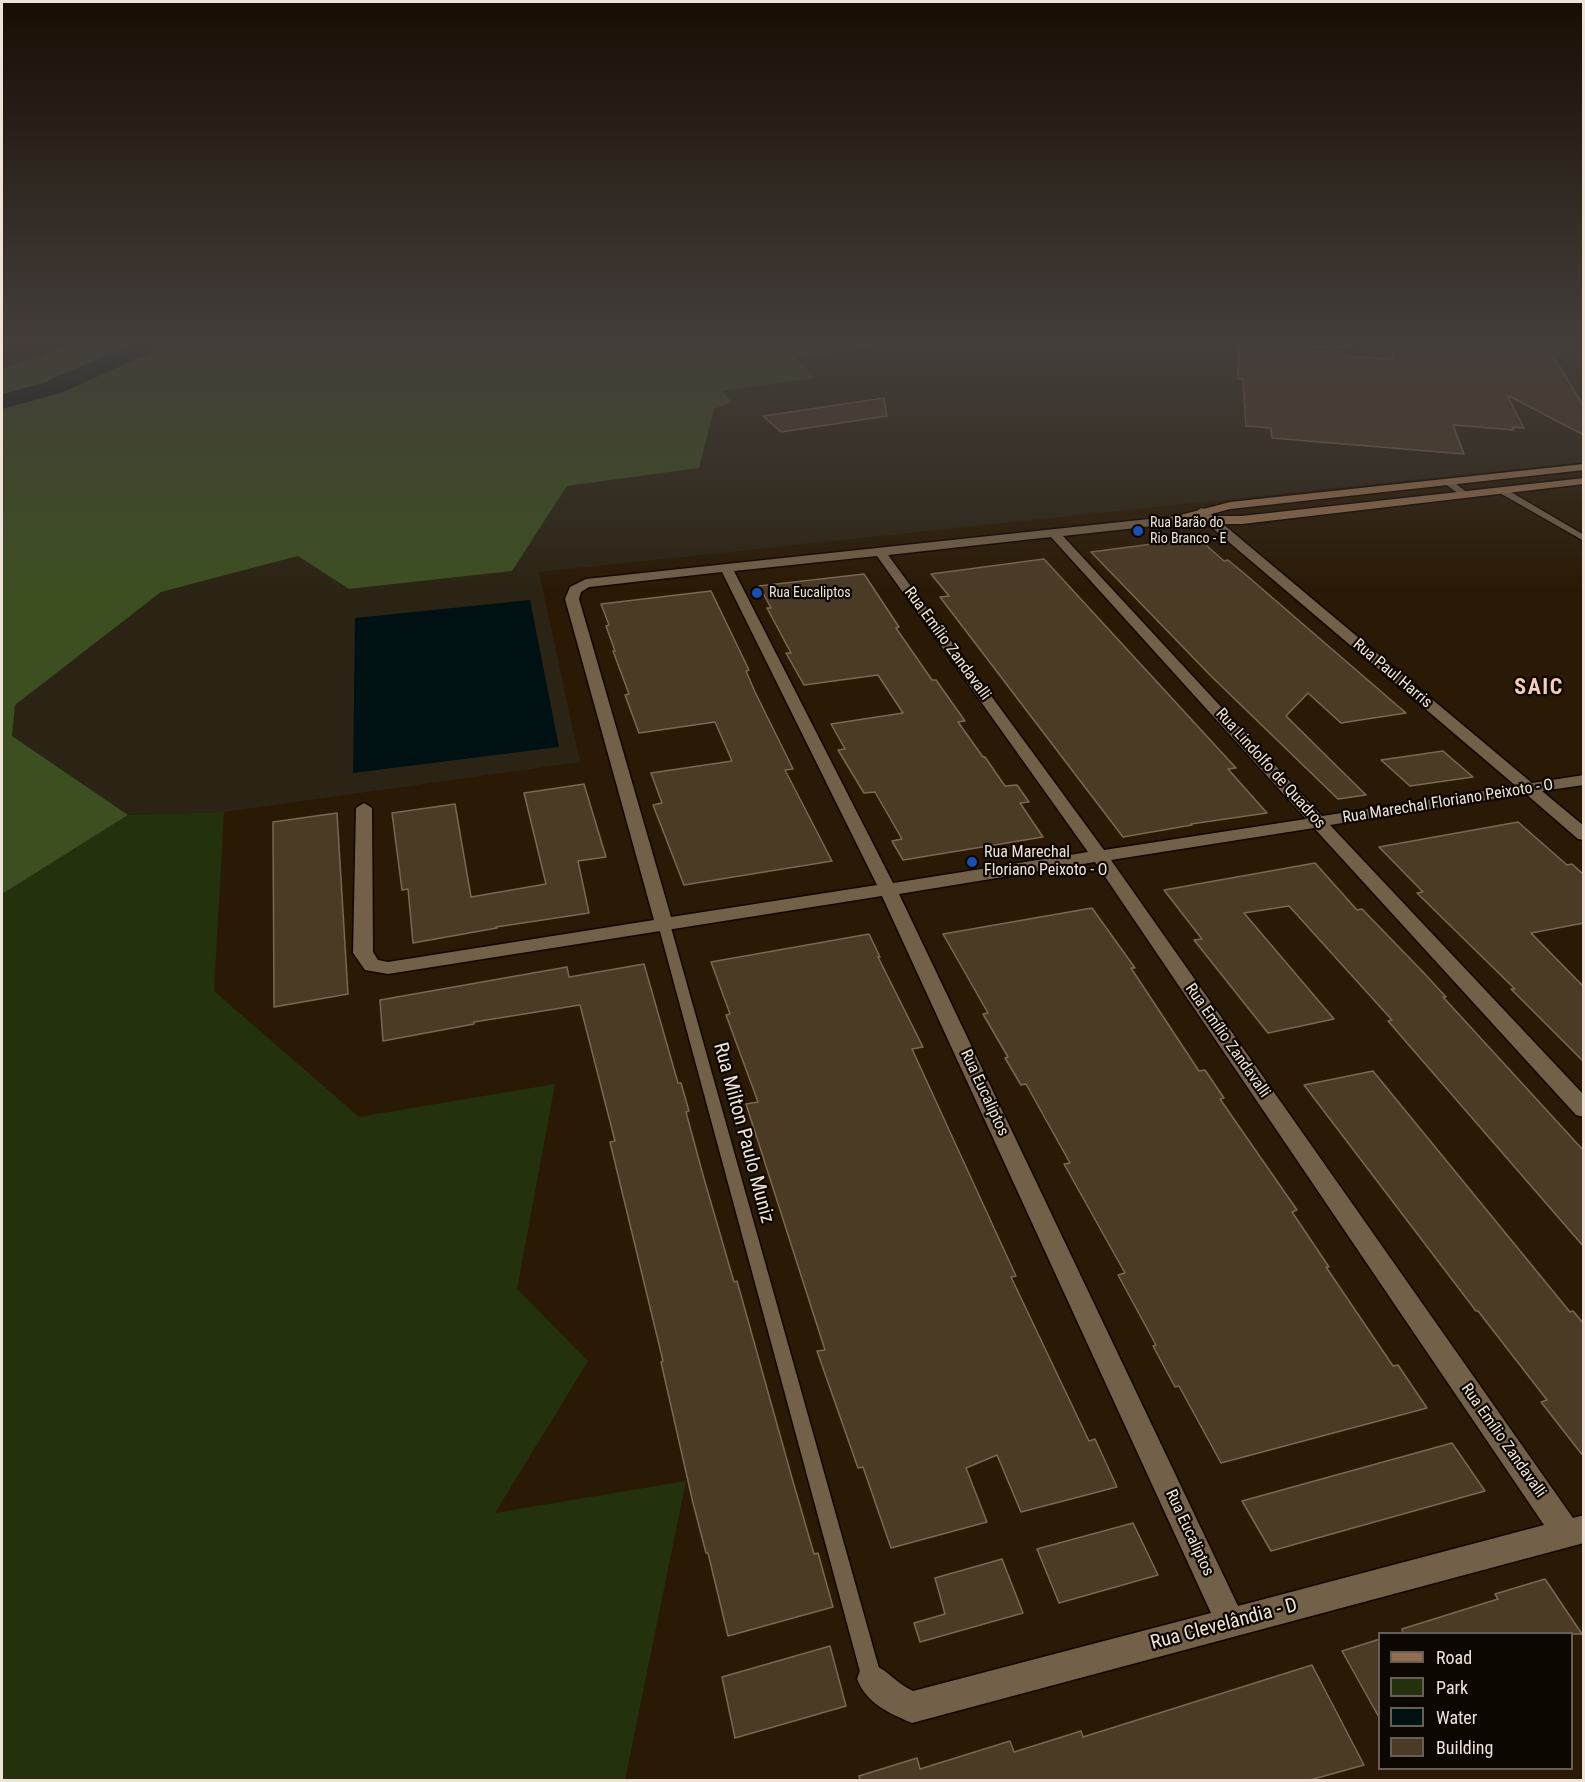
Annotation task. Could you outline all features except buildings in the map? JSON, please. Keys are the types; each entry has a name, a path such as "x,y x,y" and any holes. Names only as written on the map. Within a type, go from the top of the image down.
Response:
{"street":[{"path":"1205,517 1230,506 1584,467"},
{"path":"726,568 1205,517 1242,519 1584,481"},
{"name":"Rua Paul Harris","path":"1205,517 1584,835"},
{"name":"Rua Lindolfo de Quadros","path":"1055,534 1584,1109"},
{"name":"Rua Emílio Zandavalli","path":"881,553 1099,856 1575,1532"},
{"name":"Rua Milton Paulo Muniz","path":"664,924 572,599 575,590 586,583 726,568"},
{"name":"Rua Eucaliptos","path":"726,568 888,890 1231,1623"},
{"name":"Rua Marechal Floriano Peixoto - O","path":"364,808 363,953 372,965 388,968 1584,780"},
{"name":"Rua Clevelândia - D","path":"872,1679 890,1697 912,1707 1575,1532"}],"lane":[{"path":"1448,482 1466,494"},
{"path":"1501,490 1584,539"},
{"name":"Rua Milton Paulo Muniz","path":"664,924 872,1679"}],"shaded area":[{"path":"710,425 1583,425 1583,462 539,572 580,762 224,812 128,815 12,736 15,705 161,592 299,556 350,589 512,571 567,486 699,468"}],"green space":[{"path":"2,425 710,425 699,468 567,486 512,571 349,589 298,556 161,592 15,705 12,736 128,815 2,894"},
{"path":"224,812 214,991 359,1117 555,1084 517,1289 588,1361 495,1513 686,1481 625,1780 2,1780 2,894 128,815"}],"water":[{"path":"530,600 559,747 353,773 355,618"}],"place":[{"name":"Rua Barão do Rio Branco - E","path":"1138,531"},
{"name":"Rua Eucaliptos","path":"757,593"},
{"name":"Rua Marechal Floriano Peixoto - O","path":"972,862"}],"district":[{"name":"SAIC","path":"1539,688"}]}
